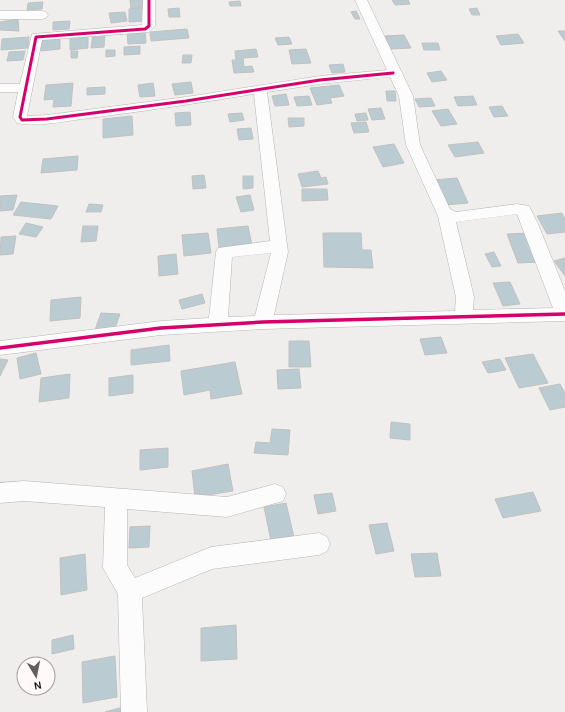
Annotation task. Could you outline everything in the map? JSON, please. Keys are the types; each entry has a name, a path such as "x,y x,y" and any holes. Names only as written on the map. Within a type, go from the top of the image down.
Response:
{"street":[{"path":"47,0 36,37 25,88 20,117 22,120 26,121 186,101 320,80 394,73"},
{"path":"36,37 145,29 149,26 149,0"},
{"path":"361,0 406,96 413,145 443,212 446,215 465,297 464,317"},
{"path":"0,15 42,14"},
{"path":"0,88 25,88"},
{"path":"260,89 280,252 263,322"},
{"path":"0,348 161,328 218,324 565,314 530,224 523,210 456,216 446,215"},
{"path":"218,324 224,252 279,246"},
{"path":"0,493 24,491 227,507 275,494"},
{"path":"116,498 115,568 130,591 134,712"},
{"path":"130,591 211,558 319,544"}],"building":[{"path":"130,0 141,0 143,7 131,9"},
{"path":"392,0 408,0 410,4 395,5"},
{"path":"240,1 241,6 230,6 229,2"},
{"path":"43,2 42,9 27,10 28,3"},
{"path":"144,8 145,21 129,22 129,9"},
{"path":"179,8 180,17 169,17 168,9"},
{"path":"477,8 480,15 472,15 469,9"},
{"path":"356,11 360,19 355,19 351,12"},
{"path":"125,12 127,21 111,23 109,13"},
{"path":"18,19 19,31 0,30 0,22"},
{"path":"70,21 69,29 53,30 53,22"},
{"path":"187,29 189,38 151,41 150,32"},
{"path":"145,30 146,43 128,44 127,32"},
{"path":"558,31 565,31 565,41"},
{"path":"105,33 104,47 91,48 93,34"},
{"path":"518,34 524,43 501,45 496,36"},
{"path":"88,35 88,48 70,50 70,36"},
{"path":"404,35 411,48 391,49 385,36"},
{"path":"29,37 28,48 1,50 2,39"},
{"path":"60,37 60,49 41,51 41,39"},
{"path":"289,37 292,44 278,45 275,38"},
{"path":"422,43 438,43 440,50 424,50"},
{"path":"140,46 140,54 124,55 124,47"},
{"path":"256,49 258,57 243,58 244,67 252,66 254,72 234,73 232,60 236,60 235,51"},
{"path":"306,49 311,63 292,64 289,50"},
{"path":"106,50 115,50 115,56 106,57"},
{"path":"25,51 23,60 7,61 9,52"},
{"path":"71,51 78,51 77,58 71,58"},
{"path":"183,55 192,55 191,63 182,63"},
{"path":"343,64 345,72 332,73 329,65"},
{"path":"441,71 447,80 432,82 427,73"},
{"path":"191,82 193,93 175,95 172,84"},
{"path":"73,83 71,106 53,107 54,99 44,100 46,85"},
{"path":"153,83 155,96 140,97 138,85"},
{"path":"339,85 344,96 330,98 332,103 317,105 310,88"},
{"path":"105,87 105,94 87,95 87,88"},
{"path":"386,91 395,91 396,101 387,101"},
{"path":"286,94 289,105 275,106 272,96"},
{"path":"309,96 312,105 297,106 294,97"},
{"path":"473,96 477,105 458,106 454,97"},
{"path":"431,98 435,106 419,107 415,99"},
{"path":"502,106 508,116 494,117 489,107"},
{"path":"381,108 385,119 372,120 368,109"},
{"path":"448,109 457,124 441,126 432,111"},
{"path":"190,112 191,125 176,126 175,113"},
{"path":"242,113 244,120 230,122 228,114"},
{"path":"366,113 368,120 357,121 355,114"},
{"path":"132,116 133,135 103,138 103,119"},
{"path":"288,118 304,118 304,126 289,127"},
{"path":"366,122 369,132 354,133 351,123"},
{"path":"251,128 253,139 239,140 237,129"},
{"path":"478,142 484,153 455,157 448,145"},
{"path":"394,144 404,163 383,167 373,147"},
{"path":"78,156 77,170 41,173 43,159"},
{"path":"318,171 321,178 326,177 328,184 302,187 298,174"},
{"path":"204,175 206,188 193,189 192,176"},
{"path":"243,176 253,176 253,188 243,189"},
{"path":"457,178 468,203 445,205 434,180"},
{"path":"302,189 327,189 328,200 302,201"},
{"path":"17,195 13,210 0,211 0,196"},
{"path":"250,195 254,210 241,212 236,197"},
{"path":"21,202 58,206 51,219 13,215"},
{"path":"89,204 103,205 101,212 86,212"},
{"path":"562,213 565,219 565,232 547,234 537,216"},
{"path":"26,223 43,227 36,237 19,234"},
{"path":"83,226 98,226 96,241 81,242"},
{"path":"248,226 252,245 219,248 217,229"},
{"path":"208,233 211,253 184,256 182,235"},
{"path":"323,233 361,233 362,250 371,250 373,268 324,267"},
{"path":"528,233 540,262 518,263 507,234"},
{"path":"16,236 13,254 0,255 1,237"},
{"path":"494,252 501,266 492,267 485,254"},
{"path":"176,254 178,274 159,276 158,256"},
{"path":"565,258 565,276 554,261"},
{"path":"510,282 520,304 503,306 493,283"},
{"path":"202,294 205,303 182,309 179,300"},
{"path":"81,297 80,318 50,321 51,300"},
{"path":"101,313 120,314 114,331 95,330"},
{"path":"441,337 447,353 425,355 420,339"},
{"path":"289,341 309,341 311,367 289,367"},
{"path":"169,345 170,361 131,365 131,350"},
{"path":"36,353 41,374 20,379 17,358"},
{"path":"533,354 548,383 519,388 505,358"},
{"path":"0,359 8,360 0,376"},
{"path":"500,359 506,370 488,373 482,362"},
{"path":"235,362 242,394 211,399 210,390 184,395 181,371"},
{"path":"299,369 301,388 278,389 277,370"},
{"path":"70,374 69,398 39,402 41,378"},
{"path":"133,375 133,393 109,396 109,378"},
{"path":"560,384 565,393 565,407 550,410 539,388"},
{"path":"391,422 410,424 410,440 390,438"},
{"path":"272,429 290,430 288,455 254,453 256,442 270,443"},
{"path":"168,448 168,467 140,470 140,450"},
{"path":"228,464 233,491 195,497 192,471"},
{"path":"533,492 541,511 503,518 495,499"},
{"path":"332,493 336,511 318,514 314,495"},
{"path":"286,503 294,537 271,541 264,507"},
{"path":"387,523 394,551 376,554 369,525"},
{"path":"150,526 149,547 129,548 130,527"},
{"path":"437,553 441,576 415,577 411,554"},
{"path":"85,554 87,590 61,595 60,558"},
{"path":"236,625 237,659 201,661 201,628"},
{"path":"73,635 74,649 52,654 52,640"},
{"path":"115,656 117,697 83,703 82,662"},
{"path":"130,705 131,712 105,712"}],"cycle path":[{"path":"149,0 149,26 145,29 36,37 20,117 22,120 47,119 186,101 320,80 393,73"},
{"path":"0,348 161,328 263,322 565,314"}]}
